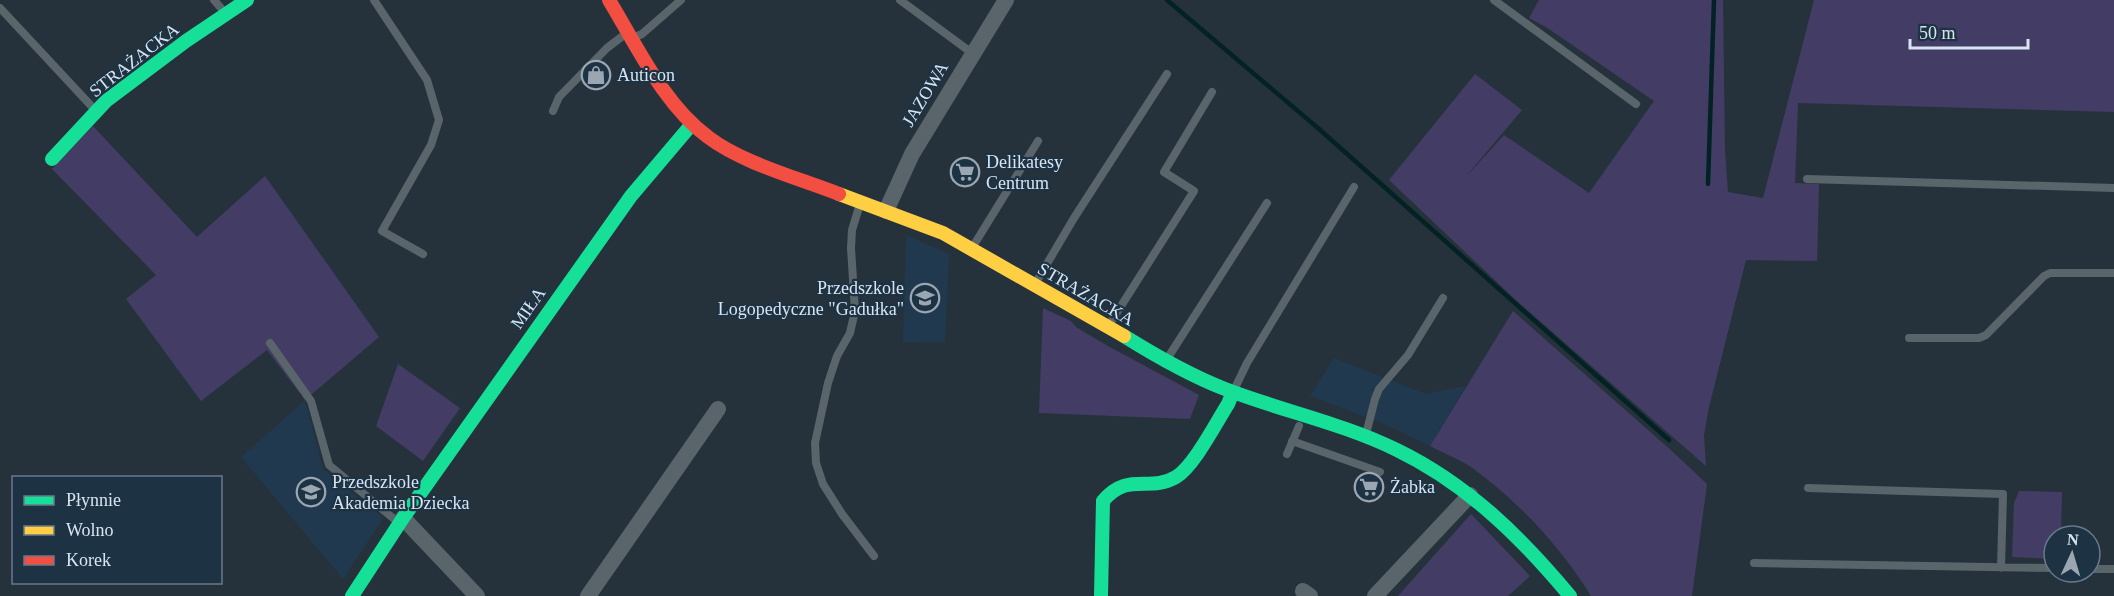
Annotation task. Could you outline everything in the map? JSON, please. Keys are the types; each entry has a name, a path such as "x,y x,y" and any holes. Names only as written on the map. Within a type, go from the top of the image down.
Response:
{"street":[{"name":"STRAŻACKA","path":"51,159 106,101 248,0"},
{"name":"STRAŻACKA","path":"609,0 671,101 692,124 727,149 763,165 943,233 1166,361 1233,392 1366,436 1418,461 1491,511 1526,544 1570,596"},
{"name":"JAZOWA","path":"886,211 912,154 1006,0"},
{"name":"MIŁA","path":"352,596 401,521 631,196 692,124"},
{"path":"1101,596 1103,501 1108,492 1125,484 1158,484 1177,478 1185,471 1228,404 1233,392"},
{"path":"588,596 718,409"},
{"path":"1375,596 1470,495"},
{"path":"401,521 477,596"}],"lane":[{"path":"214,0 226,14"},
{"path":"374,0 427,80 439,120 431,145 382,231 423,254"},
{"path":"553,111 559,97 608,48 630,35 642,34 681,0"},
{"path":"900,0 972,53"},
{"path":"1494,0 1636,104"},
{"path":"0,8 96,111"},
{"path":"1035,285 1074,218 1167,74"},
{"path":"1108,327 1194,191 1164,172 1212,92"},
{"path":"972,248 1038,141"},
{"path":"1807,179 2114,188"},
{"path":"1233,392 1247,363 1354,187"},
{"path":"861,201 852,230 851,248 855,311 850,333 837,356 828,383 815,443 816,463 823,484 842,514 874,556"},
{"path":"1166,361 1267,203"},
{"path":"1910,338 1979,338 1986,335 2044,276 2050,273 2114,273"},
{"path":"1366,436 1379,389 1408,355 1443,298"},
{"path":"270,344 311,401 329,465 401,521"},
{"path":"1287,454 1299,426"},
{"path":"1292,441 1380,472"},
{"path":"1808,488 2003,494 2001,568"},
{"path":"1755,563 2042,568"}],"shaded area":[{"path":"1539,0 1723,0 1725,150 1728,192 1763,198 1814,0 2114,0 2114,112 1798,103 1795,183 1819,184 1817,261 1746,260 1709,407 1704,435 1706,466 1518,302 1389,180 1475,74 1522,110 1463,180 1504,135 1589,193 1654,101 1546,27 1529,18"},
{"path":"93,126 197,237 265,176 379,337 305,400 267,350 201,401 126,299 156,275 52,169"},
{"name":"Przedszkole Logopedyczne \"Gadułka\"","path":"906,235 949,254 945,343 903,342"},
{"path":"1043,308 1071,321 1076,327 1106,345 1199,395 1190,419 1039,413"},
{"path":"1513,311 1707,484 1692,596 1591,596 1552,542 1506,495 1471,467 1430,446"},
{"path":"1334,358 1426,394 1466,386 1430,446 1386,425 1310,396"},
{"path":"398,364 460,408 423,461 376,426"},
{"name":"Przedszkole Akademia Dziecka","path":"305,400 323,469 381,516 382,520 343,579 241,457"},
{"path":"2019,491 2062,492 2061,524 2042,524 2042,558 2012,557 2014,503"},
{"path":"1471,514 1530,576 1508,596 1398,596"}],"waterway":[{"path":"1167,0 1319,129 1669,440"},
{"path":"1708,184 1714,0"}],"traffic: fast":[{"path":"52,159 106,101 186,41 247,0"},
{"path":"352,596 403,518 631,196 692,124"},
{"path":"1124,336 1173,365 1212,384 1355,432 1423,464 1447,479 1491,514 1532,553 1570,596"},
{"path":"1101,596 1103,501 1112,492 1130,484 1157,483 1176,477 1190,464 1204,444 1233,392"}],"traffic: slow":[{"path":"839,194 943,233 1124,336"}],"traffic: jam":[{"path":"609,0 652,74 692,124 737,155 839,194"}],"place":[{"name":"Auticon","path":"596,75"},
{"name":"Delikatesy Centrum","path":"965,172"},
{"name":"Przedszkole Logopedyczne \"Gadułka\"","path":"925,298"},
{"name":"Żabka","path":"1369,487"},
{"name":"Przedszkole Akademia Dziecka","path":"311,492"}]}
